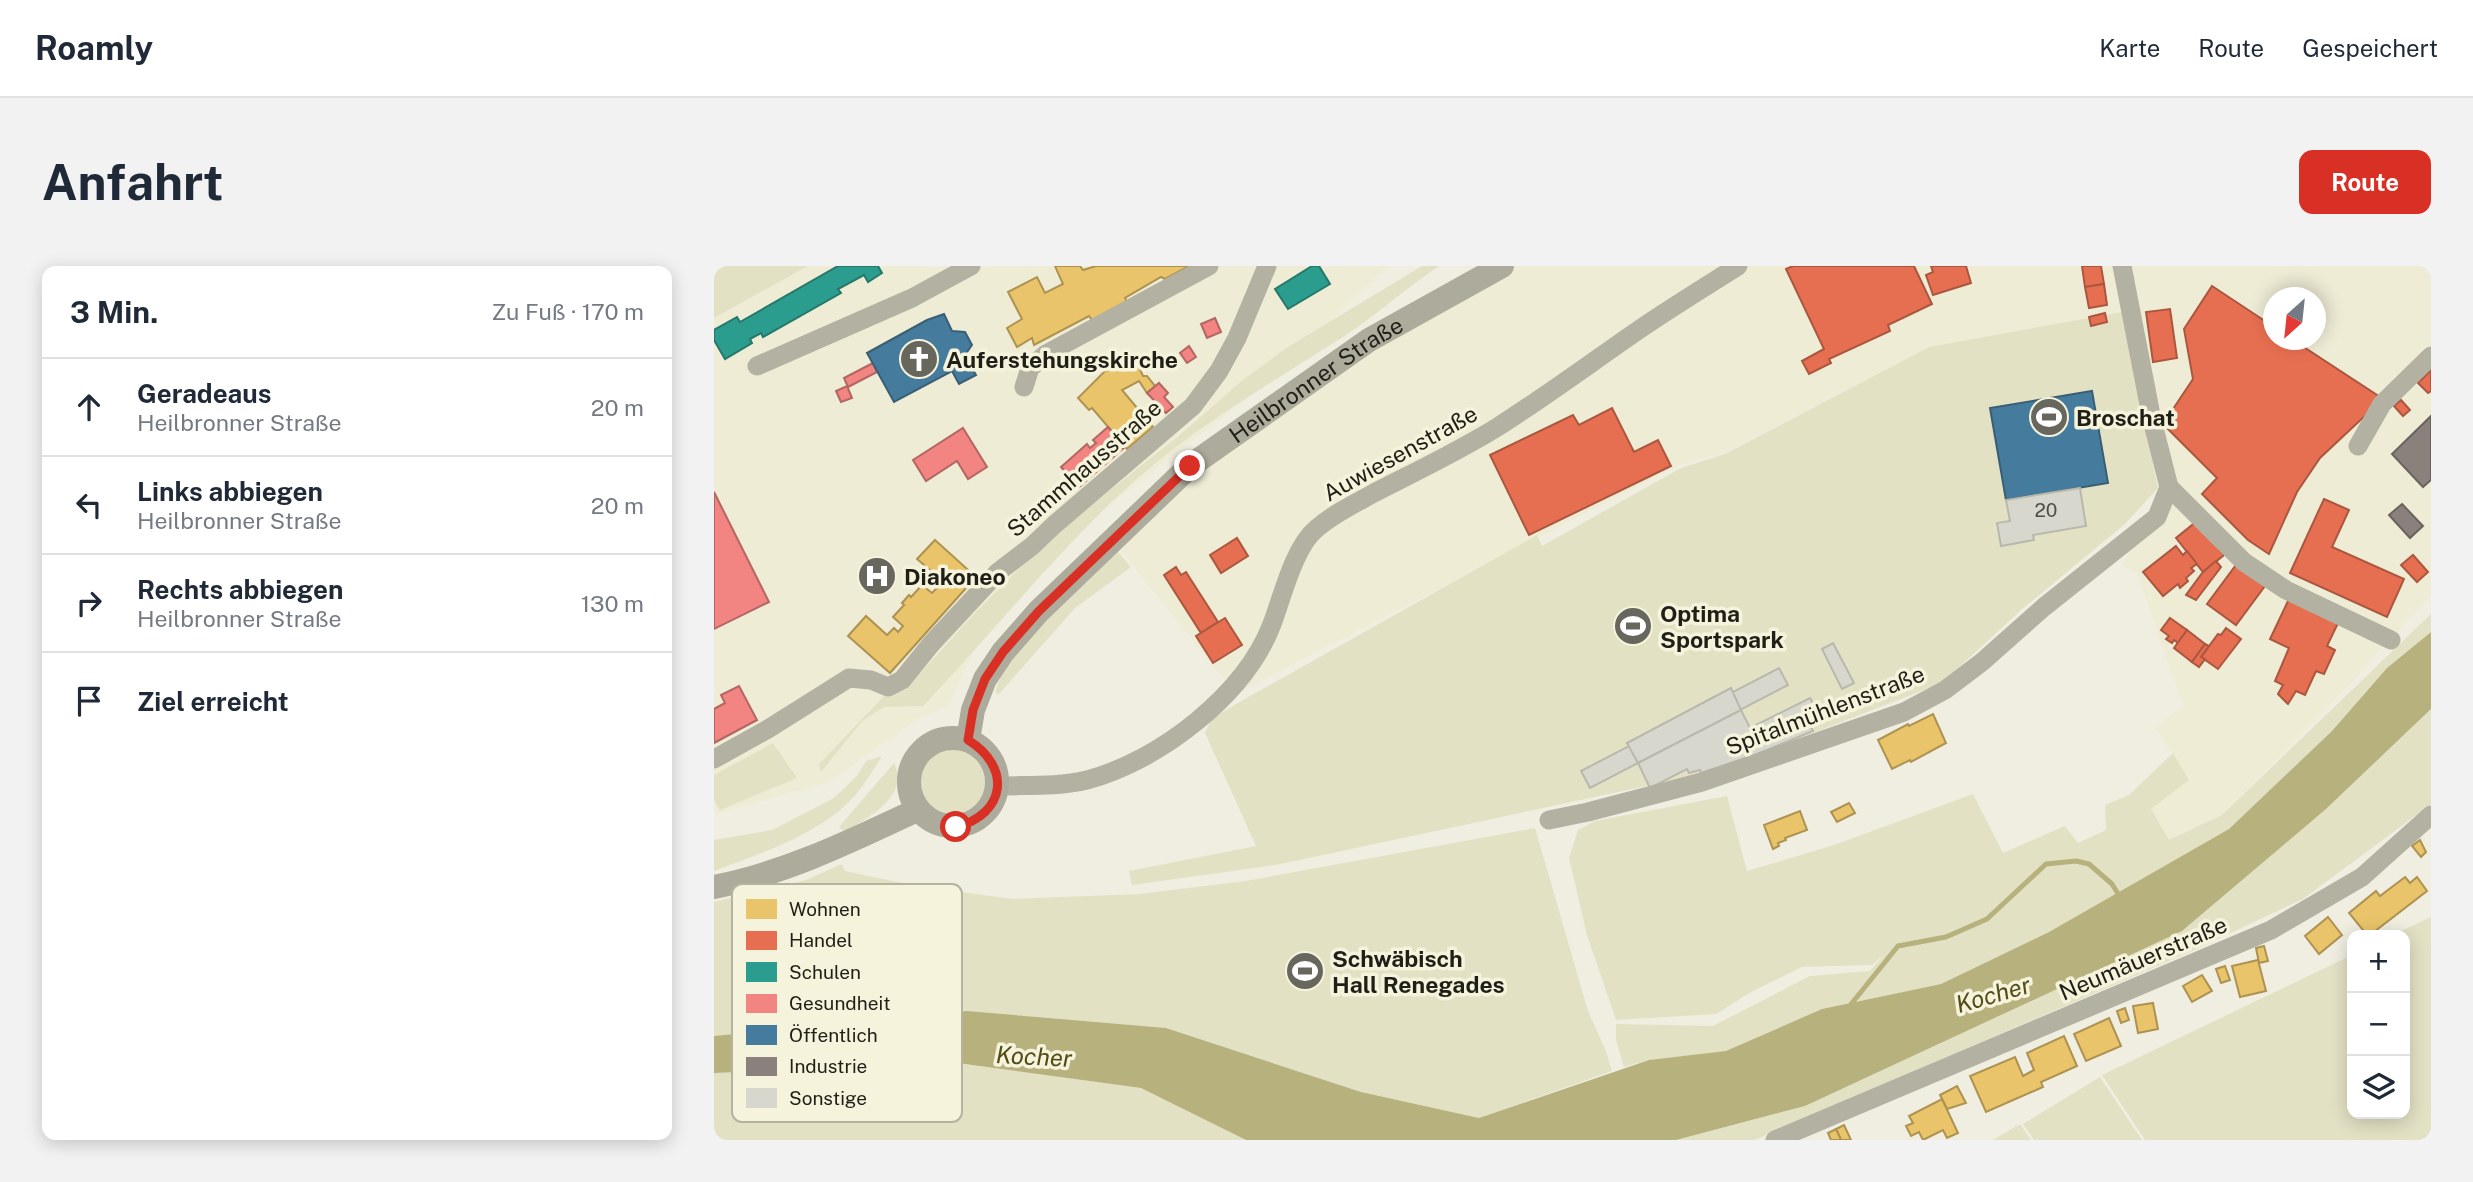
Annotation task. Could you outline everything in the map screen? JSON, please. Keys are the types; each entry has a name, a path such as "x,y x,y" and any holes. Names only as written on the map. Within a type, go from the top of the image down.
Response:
{"main road":[{"name":"Heilbronner Straße","path":"968,740 973,710 985,679 1003,652 1039,611 1190,466 1368,340 1502,266"},
{"path":"949,737 968,740 983,749 993,762 998,786 994,801 985,814 971,823 956,827 934,823 917,810 909,792 908,778 918,754 931,743 949,737"},
{"path":"714,887 788,867 840,847 917,810"}],"street":[{"path":"757,366 912,298 971,266"},
{"path":"1024,387 1030,368 1045,354 1209,266"},
{"name":"Stammhausstraße","path":"714,759 849,678 871,680 888,687 902,680 931,644 998,572 1032,546 1193,406 1219,371 1237,338 1267,266"},
{"name":"Auwiesenstraße","path":"998,786 1047,785 1086,780 1127,766 1177,736 1230,690 1251,664 1271,626 1286,580 1313,531 1338,513 1494,429 1641,328 1738,266"},
{"path":"2122,266 2152,420 2169,487 2244,562 2286,590 2391,640"},
{"path":"2358,446 2382,404 2431,356"},
{"name":"Spitalmühlenstraße","path":"1549,820 1588,813 1702,782 1904,712 1945,690 2157,517 2169,487"},
{"name":"Neumäuerstraße","path":"1775,1140 2271,930 2362,877 2431,816"}],"shaded area":[{"path":"714,266 808,266 714,318"},
{"name":"Diakoneo","path":"808,266 1387,266 1272,379 1106,507 976,645 949,705 918,719 827,783 714,814 714,318"},
{"path":"1422,266 1439,266 1358,327 1218,417 1145,472 1058,556 923,706 884,707 862,721 821,772 819,764 889,691 905,690 973,615 1046,541 1181,434 1244,379 1288,347"},
{"path":"1502,266 2431,266 2431,595 2319,717 2222,815 2168,841 2151,809 2189,779 2155,728 2177,710 2184,708 2137,573 2122,565 2160,495 2122,313 1929,347 1724,453 1679,465 1243,690 1226,682 1121,551 1190,466"},
{"path":"2122,312 2158,488 2125,524 2021,610 1942,683 1712,772 1276,865 1132,885 1129,871 1256,846 1205,733 1212,718 1537,535 1542,546 1681,468 1725,454 1929,347"},
{"path":"1114,547 1131,567 1075,608 998,695 995,692 1001,676 1012,659"},
{"path":"2431,614 2431,632 2387,668 2332,731 2229,829 2049,932 1941,984 1822,1009 1725,1052 1649,1060 1624,1067 1616,1040 1616,1024 1713,1026 1810,976 1870,971 1884,955 1872,965 1802,967 1751,992 1716,1014 1616,1020 1587,935 1569,858 1578,830 1595,821 1727,796 1747,871 1834,845 1973,794 2003,853 2065,826 2078,843 2106,830 2105,805 2129,795 2173,753 2189,780 2151,809 2169,840 2222,815"},
{"path":"2431,709 2431,804 2303,899 2199,948 1755,1140 1676,1140 1805,1106 2182,931 2326,809"},
{"path":"773,743 797,778 720,810 714,800 714,775"},
{"path":"944,748 958,748 970,753 980,763 985,782 980,801 970,811 958,816 944,816 932,811 922,801 917,789 917,775 922,763 932,753"},
{"path":"882,756 858,792 828,819 772,849 714,871 714,840 772,830 834,798 857,776 866,761"},
{"path":"894,763 898,775 892,796 875,813 845,832 839,827"},
{"name":"Schwäbisch Hall Renegades","path":"1535,828 1588,1011 1612,1071 1479,1118 1361,1092 1166,1028 962,1011 962,892 1012,899 1139,894 1246,881"},
{"name":"Schwäbisch Hall Renegades","path":"842,864 845,871 906,884 789,884 806,880"},
{"name":"Schwäbisch Hall Renegades","path":"732,898 732,1034 714,1036 714,902"},
{"path":"2431,917 2431,1140 2145,1140 2102,1075 2347,957 2347,1119 2410,1119 2410,930 2404,930"},
{"path":"962,1064 1141,1088 1246,1140 714,1140 714,1073 732,1072 732,1122 962,1122"},
{"path":"2100,1077 2142,1140 2034,1140 2023,1124"},
{"path":"2020,1124 2031,1140 1993,1140"}],"water":[{"name":"Kocher","path":"2431,632 2431,709 2326,809 2182,931 1805,1106 1676,1140 1246,1140 1141,1088 962,1064 962,1011 1166,1028 1361,1092 1479,1118 1649,1060 1726,1051 1822,1009 1941,984 2049,932 2229,829 2332,731 2387,668"},
{"path":"732,1034 732,1072 714,1073 714,1036"}],"building: Wohnen":[{"path":"1055,266 1080,266 1083,270 1096,266 1189,266 1165,279 1161,277 1125,298 1127,302 1092,320 1089,316 1034,345 1032,338 1017,347 1007,328 1022,319 1008,292 1037,277 1045,293 1063,284"},
{"path":"1135,359 1143,376 1147,376 1155,386 1147,393 1139,381 1122,390 1153,427 1127,449 1092,408 1089,410 1078,398 1105,371"},
{"path":"935,540 976,577 890,673 848,636 866,616 887,635 894,628 898,632 903,626 893,617 909,595 911,597 922,585 932,593 938,587 932,581 937,576 917,559"},
{"path":"1933,714 1946,743 1892,769 1878,740"},
{"path":"1849,803 1855,813 1837,822 1831,812"},
{"path":"1800,811 1807,830 1785,838 1786,840 1773,849 1764,825"},
{"path":"2420,840 2426,852 2421,857 2412,846"},
{"path":"2405,877 2410,883 2417,877 2427,891 2376,930 2363,930 2349,913 2376,891 2380,896"},
{"path":"2328,917 2342,935 2319,954 2305,936"},
{"path":"2264,946 2268,961 2259,963 2256,948"},
{"path":"2258,960 2266,991 2240,997 2232,966"},
{"path":"2225,966 2230,980 2221,983 2216,969"},
{"path":"2202,975 2212,991 2192,1002 2183,986"},
{"path":"2153,1003 2158,1029 2138,1033 2133,1006"},
{"path":"2125,1008 2129,1020 2121,1023 2117,1011"},
{"path":"2109,1018 2121,1046 2086,1061 2074,1034"},
{"path":"2064,1036 2077,1066 2041,1082 2043,1087 1986,1112 1970,1076 2015,1057 2023,1076 2034,1070 2027,1053"},
{"path":"1957,1086 1966,1103 1947,1109 1940,1095"},
{"path":"1942,1099 1958,1133 1947,1138 1943,1130 1923,1140 1919,1132 1911,1136 1906,1126 1913,1123 1909,1116"},
{"path":"1844,1125 1851,1140 1841,1140 1836,1129"},
{"path":"1836,1129 1841,1140 1831,1140 1828,1133"}],"building: Handel":[{"path":"1793,266 1914,266 1932,304 1888,325 1890,331 1829,359 1831,363 1809,374 1802,361 1824,349 1786,269"},
{"path":"1931,266 1966,266 1971,283 1933,295 1926,275 1933,272"},
{"path":"2082,266 2101,266 2104,284 2085,287"},
{"path":"2104,284 2107,305 2089,308 2085,287"},
{"path":"2212,286 2263,320 2263,350 2308,350 2383,399 2320,458 2297,492 2269,554 2248,540 2202,494 2217,478 2163,424 2193,379 2184,329"},
{"path":"2170,309 2177,358 2153,362 2146,312"},
{"path":"2105,313 2107,322 2091,326 2089,317"},
{"path":"2431,370 2431,391 2428,393 2418,383"},
{"path":"2401,400 2410,410 2403,416 2394,406"},
{"path":"1612,408 1634,452 1658,440 1671,466 1529,535 1490,455 1573,415 1579,425"},
{"path":"2324,499 2349,510 2332,547 2404,579 2387,617 2290,573"},
{"path":"2197,521 2224,555 2203,572 2176,538"},
{"path":"1237,538 1248,556 1221,573 1210,555"},
{"path":"2176,546 2183,555 2187,551 2197,564 2191,568 2194,571 2186,578 2188,581 2180,588 2178,584 2163,596 2143,572"},
{"path":"2413,555 2428,572 2417,582 2401,565"},
{"path":"2216,561 2221,567 2196,600 2186,595 2203,572"},
{"path":"2236,565 2265,586 2236,625 2207,604"},
{"path":"1176,567 1181,575 1186,572 1218,622 1201,633 1164,575"},
{"path":"2289,599 2339,621 2327,646 2335,650 2324,674 2316,671 2305,695 2296,691 2288,704 2278,694 2283,685 2275,681 2289,648 2270,639"},
{"path":"1225,618 1242,645 1213,663 1196,636"},
{"path":"2170,618 2187,630 2178,643 2166,639 2169,636 2161,630"},
{"path":"2226,628 2241,639 2218,669 2201,657 2218,634 2221,635"},
{"path":"2187,630 2205,644 2192,662 2174,648"},
{"path":"2205,644 2209,646 2201,657 2205,659 2199,667 2192,662"}],"building: Schulen":[{"path":"838,266 878,266 882,273 868,282 864,275 838,289 841,293 763,337 761,333 750,339 752,343 725,359 714,340 714,330 737,317 740,322"},
{"path":"1312,266 1319,266 1330,284 1288,309 1275,289"}],"building: Gesundheit":[{"path":"1215,318 1221,332 1207,338 1201,324"},
{"path":"1189,346 1196,357 1187,363 1180,353"},
{"path":"873,363 877,372 848,387 844,378"},
{"path":"1159,383 1168,393 1164,397 1173,407 1166,413 1147,393"},
{"path":"847,386 852,398 841,402 836,391"},
{"path":"1108,427 1125,447 1079,487 1061,467 1087,444 1090,448 1096,443 1093,440"},
{"path":"963,428 987,467 968,479 957,461 926,481 913,460"},
{"path":"714,492 769,602 714,629"},
{"path":"739,686 757,720 714,743 714,709 725,703 721,695"}],"building: Öffentlich":[{"name":"Auferstehungskirche","path":"944,314 952,331 965,332 972,345 965,355 976,375 959,384 952,371 894,402 867,353 927,320"},
{"path":"2092,391 2108,483 2006,500 1990,408"}],"building: Industrie":[{"path":"2431,416 2431,480 2423,487 2392,454"},
{"path":"2402,504 2423,526 2410,538 2389,515"}],"building: Sonstige":[{"path":"2080,488 2086,526 2033,535 2034,540 2001,546 1997,523 2010,521 2006,500"},
{"path":"1833,643 1854,683 1842,689 1822,649"},
{"path":"1779,668 1788,685 1590,788 1581,771"},
{"path":"1731,688 1741,710 1638,763 1627,743"},
{"path":"1810,698 1821,717 1809,723 1813,731 1750,757 1701,773 1700,770 1689,773 1687,769 1650,788 1638,763 1741,710 1750,728"}],"waterway":[{"path":"1848,1008 1898,946 1946,937 1987,919 2046,864 2076,861 2089,864 2112,884 2120,897"}],"place":[{"name":"Auferstehungskirche","path":"919,359"},
{"name":"Broschat","path":"2049,417"},
{"name":"Diakoneo","path":"877,576"},
{"name":"Optima Sportspark","path":"1633,626"},
{"name":"Schwäbisch Hall Renegades","path":"1305,971"}],"route":[{"path":"956,827 971,823 985,814 994,801 998,786 993,762 983,749 968,740 973,710 985,679 1003,652 1039,611 1190,466"}]}
